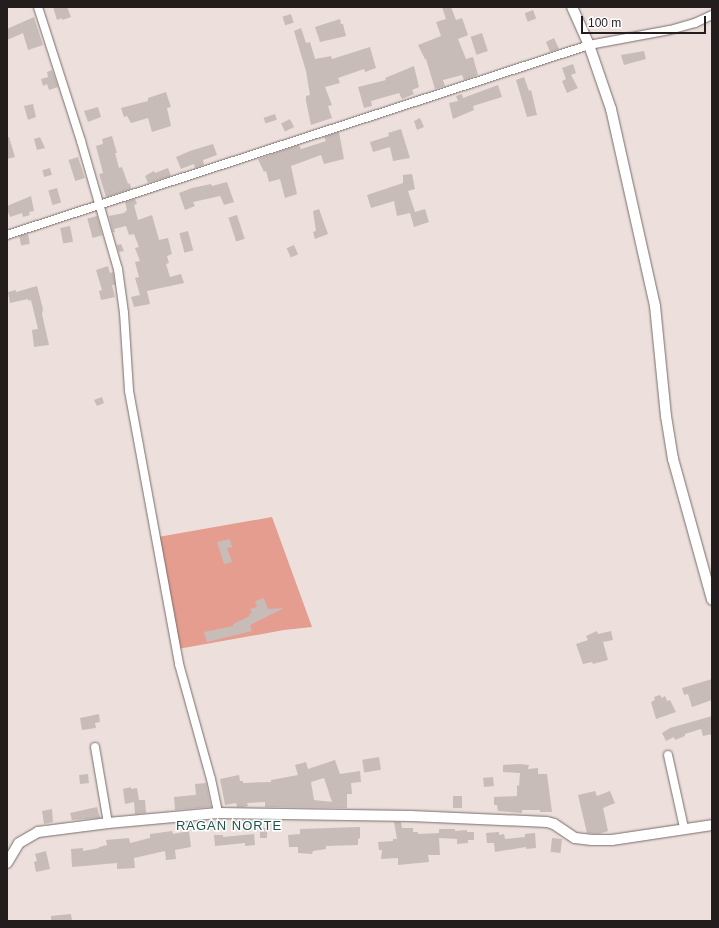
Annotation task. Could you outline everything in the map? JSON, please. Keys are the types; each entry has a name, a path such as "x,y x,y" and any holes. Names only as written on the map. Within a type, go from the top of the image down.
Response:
{"street":[{"path":"38,7 82,141 118,269 124,313 129,391 178,664 211,779 218,813"},
{"path":"572,7 611,109 655,306 666,416 673,459 712,600"},
{"path":"7,235 588,46 670,30 695,23 712,15"},
{"path":"95,748 108,823"},
{"path":"668,755 684,828"},
{"path":"7,863 19,843 38,832 108,823 218,813 411,816 547,822 554,824 575,838 592,840 612,840 712,825"}],"shaded area":[{"path":"272,517 312,627 284,630 178,649 158,537"}],"building":[{"path":"53,7 67,7 71,17 57,20"},
{"path":"442,7 451,7 456,20 462,18 468,35 458,39 466,59 473,57 478,75 464,80 462,75 443,80 445,86 435,89 426,59 418,45 441,36 436,22 446,19"},
{"path":"533,10 536,18 528,22 525,13"},
{"path":"291,14 294,23 285,25 282,17"},
{"path":"34,17 43,45 28,50 23,33 7,40 7,29"},
{"path":"340,19 346,36 320,42 315,27"},
{"path":"301,28 306,43 310,42 315,59 331,56 332,59 370,47 376,68 365,72 364,69 338,78 340,83 325,87 332,105 328,106 332,118 311,125 306,101 306,96 310,95 306,71 294,31"},
{"path":"482,33 488,51 476,55 471,37"},
{"path":"554,38 559,49 550,52 546,42"},
{"path":"644,51 646,59 624,65 621,55"},
{"path":"573,64 576,73 571,75 578,88 567,93 562,81 566,79 562,68"},
{"path":"414,66 419,87 412,90 414,94 402,99 399,93 371,101 372,106 364,108 358,87 386,80 385,78"},
{"path":"52,70 58,87 49,90 47,84 43,86 41,79 48,77 47,72"},
{"path":"524,77 529,91 531,90 537,115 527,117 516,80"},
{"path":"498,85 502,97 473,106 474,110 453,119 449,103 458,101 456,96 462,94 463,98"},
{"path":"166,92 171,107 167,108 171,126 152,132 148,118 131,123 127,116 124,117 121,108 148,101 148,98"},
{"path":"33,104 36,117 28,120 24,106"},
{"path":"98,107 101,117 88,122 84,111"},
{"path":"275,114 277,120 265,123 264,118"},
{"path":"420,118 424,127 417,130 414,121"},
{"path":"290,119 294,127 285,132 281,124"},
{"path":"401,129 410,158 393,161 390,147 373,152 370,142 389,136 388,133"},
{"path":"339,132 344,159 324,164 321,155 291,166 297,194 285,198 280,179 269,182 266,171 264,172 258,159 299,145 301,149 326,141 324,137"},
{"path":"112,136 117,153 115,153 119,168 122,167 128,184 130,183 131,189 106,197 99,174 103,173 96,146 103,144 102,139"},
{"path":"7,137 9,137 15,157 7,159"},
{"path":"40,137 45,148 37,150 34,139"},
{"path":"213,144 217,155 203,160 204,165 195,168 194,164 181,169 176,157"},
{"path":"78,157 85,178 75,181 68,160"},
{"path":"50,168 52,175 44,177 42,170"},
{"path":"168,168 171,176 148,183 145,176 154,171 155,173"},
{"path":"412,174 415,189 408,191 415,212 425,209 429,222 414,227 410,213 397,216 394,201 371,208 367,195 403,183 403,175"},
{"path":"227,182 234,202 224,205 220,196 193,202 195,206 185,210 179,193 192,188 211,184 212,186"},
{"path":"57,188 61,202 52,205 48,190"},
{"path":"31,196 34,211 29,212 30,215 23,217 22,213 10,217 8,212 7,213 7,206"},
{"path":"135,199 137,204 134,205 138,220 152,215 159,240 168,238 172,254 167,256 169,263 166,264 170,277 181,274 184,283 147,291 150,304 134,307 131,297 140,295 135,278 139,277 135,262 140,261 135,248 139,247 134,234 129,235 126,226 114,229 115,232 113,232 109,216 124,213 127,210 125,202"},
{"path":"319,209 328,234 315,239 313,232 316,231 313,211"},
{"path":"237,215 245,239 236,242 228,218"},
{"path":"97,216 102,235 93,238 87,219"},
{"path":"70,226 73,242 63,244 60,228"},
{"path":"188,231 193,250 184,253 179,233"},
{"path":"28,234 30,244 21,246 19,236"},
{"path":"121,244 124,251 119,252 117,245"},
{"path":"294,245 298,254 291,257 287,248"},
{"path":"108,266 110,273 113,272 115,285 112,285 115,297 101,300 99,291 102,290 96,270"},
{"path":"37,286 43,309 42,314 49,345 34,347 32,330 38,329 31,300 29,301 28,299 10,303 8,292 16,290 16,292"},
{"path":"102,397 104,403 97,406 94,400"},
{"path":"230,539 232,547 227,548 232,562 224,564 217,542"},
{"path":"264,598 268,609 284,608 250,625 252,631 207,642 204,632 233,626 233,624 250,616 249,614 252,613 250,609 257,607 255,601"},
{"path":"597,631 598,634 611,631 613,640 603,642 608,660 593,664 592,662 583,664 576,644 588,640 586,636"},
{"path":"712,679 712,700 692,707 688,694 684,695 682,688"},
{"path":"660,695 662,698 665,696 667,701 670,700 676,712 656,719 651,702 655,700 654,697"},
{"path":"99,714 100,722 95,723 96,728 82,730 80,718"},
{"path":"712,716 712,734 703,736 701,729 685,734 685,736 675,740 674,737 666,741 662,733 670,728"},
{"path":"379,757 381,770 364,772 362,760"},
{"path":"335,760 340,774 360,771 361,782 351,783 352,794 347,794 347,808 265,807 265,802 247,803 248,806 243,807 237,807 236,803 225,805 220,779 239,775 240,781 243,781 243,783 271,782 271,780 298,775 295,765 306,762 308,769","holes":["324,778 332,802 314,800 311,782"]},
{"path":"503,765 529,765 528,769 538,768 538,774 547,774 552,812 540,812 540,810 522,810 522,813 498,811 497,805 494,805 494,797 517,796 517,785 519,786 520,773 503,772"},
{"path":"88,774 89,783 80,784 79,775"},
{"path":"493,777 494,786 484,787 483,778"},
{"path":"206,783 211,807 175,810 174,797 195,795 195,784"},
{"path":"131,787 131,789 137,788 139,800 145,800 146,813 135,814 134,802 125,804 123,789"},
{"path":"595,791 597,796 610,791 615,803 603,808 608,831 599,834 587,833 578,795"},
{"path":"453,796 462,796 462,808 453,808"},
{"path":"97,807 100,818 72,820 70,813"},
{"path":"52,809 53,822 44,824 42,811"},
{"path":"394,822 401,822 402,828 413,828 413,832 418,832 418,834 439,833 439,829 455,829 455,831 467,830 467,832 474,832 474,840 468,840 468,843 457,844 457,839 439,838 440,855 428,855 429,862 398,865 398,858 381,859 382,850 379,850 378,842 393,841 393,839 397,839"},
{"path":"360,827 360,839 358,838 358,845 326,846 326,849 313,851 312,854 298,853 298,847 289,847 288,835 300,834 300,829"},
{"path":"260,828 267,828 267,838 260,838"},
{"path":"172,831 173,834 189,831 191,847 175,850 176,859 166,860 165,851 134,858 135,868 117,869 117,863 72,867 71,849 83,848 83,851 99,848 107,845 106,840 129,838 130,843 150,838 150,834"},
{"path":"499,832 499,835 504,834 505,839 525,837 525,834 535,833 536,848 526,849 526,847 495,852 494,843 487,843 486,833"},
{"path":"254,834 255,845 245,846 245,843 215,846 214,835 223,835 223,837"},
{"path":"552,838 562,839 560,853 551,852"},
{"path":"46,851 50,869 36,872 34,862 37,861 35,854"},
{"path":"71,914 72,921 51,921 51,916"}],"district":[{"name":"RAGAN NORTE","path":"229,826"}]}
